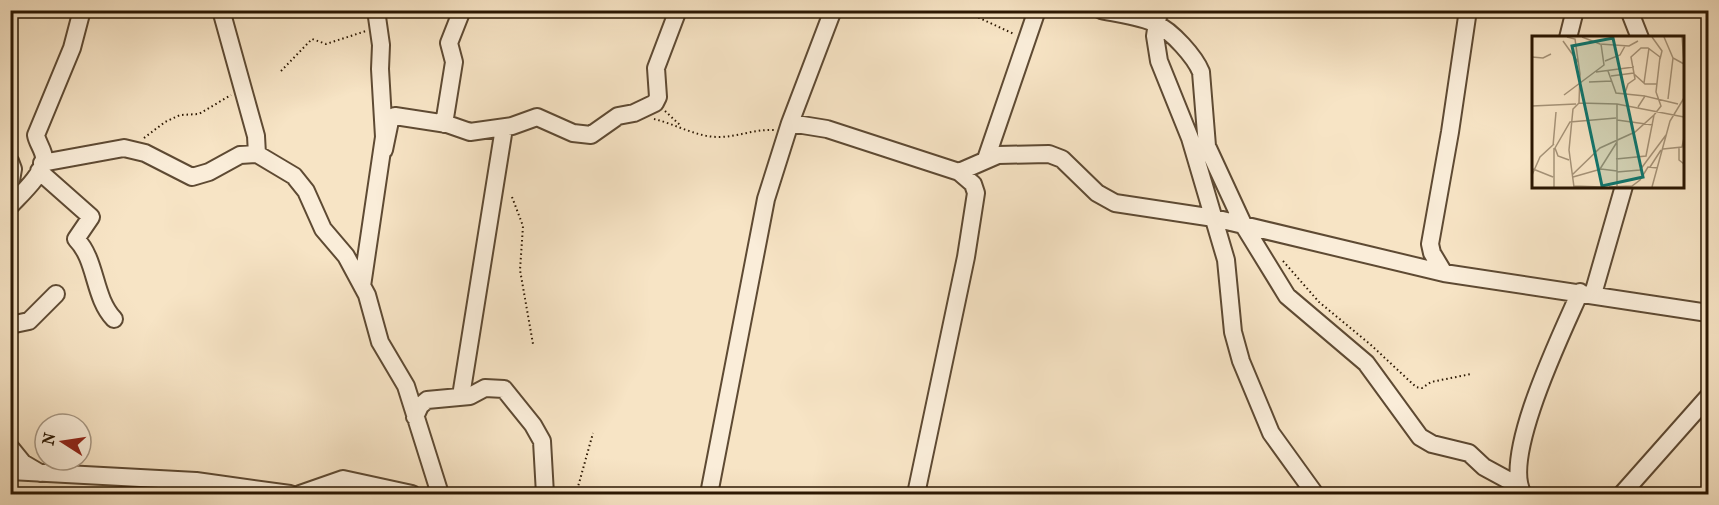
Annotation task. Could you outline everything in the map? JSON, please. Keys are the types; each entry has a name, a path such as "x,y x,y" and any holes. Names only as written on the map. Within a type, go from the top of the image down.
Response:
{"street":[{"path":"10,206 41,167 44,156 36,135 72,48 82,10"},
{"path":"221,10 256,136 257,154"},
{"path":"376,10 381,45 384,150"},
{"path":"444,124 454,62 449,43 462,10"},
{"path":"362,286 384,150 393,117 444,124 470,132 504,128 537,117 573,133 591,135 618,116 649,107 657,99 656,68 678,10"},
{"path":"709,495 754,250 766,199 789,127 833,10"},
{"path":"986,159 1037,10"},
{"path":"1101,10 1158,17 1198,66 1203,90 1207,146 1244,226 1287,296 1366,363 1420,437 1432,444 1467,452 1484,467 1521,490"},
{"path":"1444,273 1433,257 1430,244 1468,10"},
{"path":"1568,36 1575,10"},
{"path":"1629,10 1639,36"},
{"path":"1158,17 1158,61 1190,138 1226,260 1233,332 1241,361 1271,433 1315,495"},
{"path":"789,127 827,129 959,172 975,186 966,257 916,495"},
{"path":"453,397 504,128"},
{"path":"41,167 122,148 145,153 192,177 209,172 240,155 257,154 294,176 306,191 322,229 346,256 362,286 380,342 402,379 440,495"},
{"path":"959,172 986,159 1005,154 1056,156 1097,193 1114,203 1214,218 1444,273 1708,313"},
{"path":"10,161 13,169 10,186"},
{"path":"41,167 91,217 76,239 84,250 107,312 114,319"},
{"path":"1521,490 1519,461 1531,411 1587,293 1623,188"},
{"path":"10,325 28,321 56,294"},
{"path":"402,379 426,392 453,397"},
{"path":"415,417 423,402 492,387 504,389 510,394 542,441 545,495"},
{"path":"1622,495 1708,397"},
{"path":"10,447 23,463 41,474"},
{"path":"10,471 196,481 240,485 290,495"},
{"path":"300,495 343,479 412,495"},
{"path":"179,495 196,481"}],"path":[{"path":"146,10 151,15"},
{"path":"962,10 1026,40"},
{"path":"281,71 312,39 326,44 377,28"},
{"path":"122,148 180,115 203,112 242,87"},
{"path":"657,99 663,110 681,127"},
{"path":"634,113 699,134 718,137 738,135 754,130 789,127"},
{"path":"512,197 523,226 524,244 520,270 534,344"},
{"path":"1280,258 1319,302 1371,345 1416,387 1422,388 1426,384 1471,375"},
{"path":"576,495 593,433"}]}
